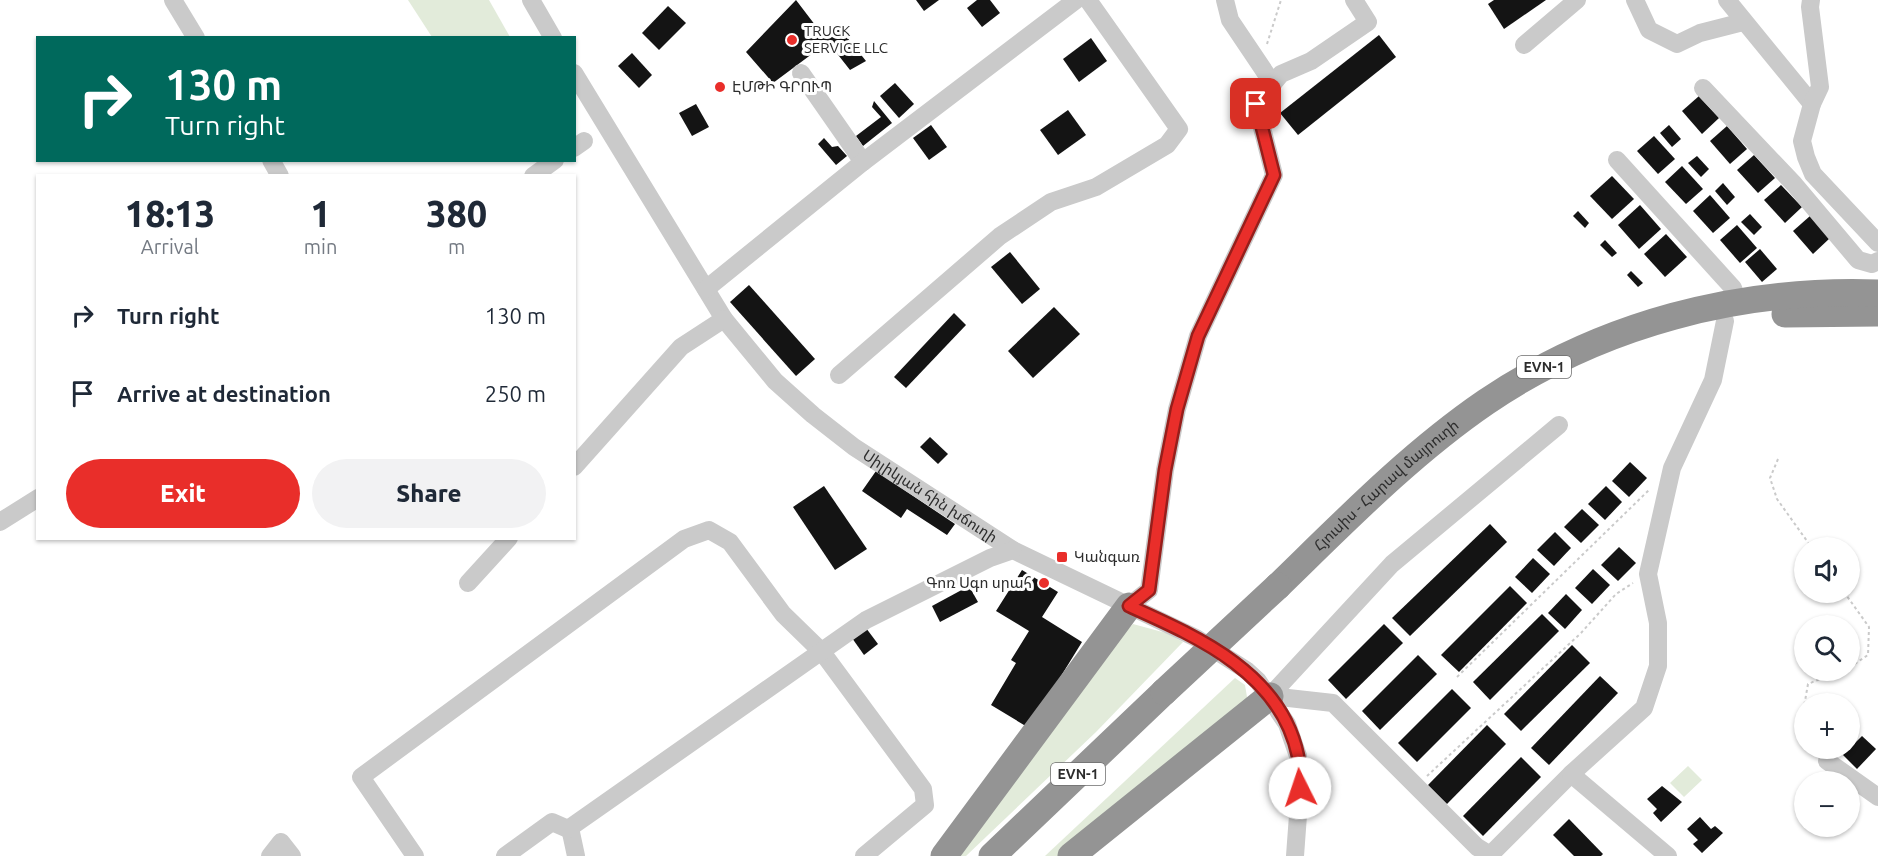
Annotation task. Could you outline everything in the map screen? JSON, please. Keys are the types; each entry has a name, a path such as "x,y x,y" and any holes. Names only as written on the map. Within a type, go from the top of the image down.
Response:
{"highway":[{"name":"Հյուսիս - Հարավ մայրուղի","path":"992,856 1170,699 1305,572 1418,478 1508,408 1559,378 1628,347 1732,311 1787,295 1878,293"},
{"name":"Հյուսիս - Հարավ մայրուղի","path":"1732,311 1878,313"},
{"path":"1838,313 1878,321"},
{"path":"944,856 1129,606"},
{"path":"1071,856 1270,696"},
{"name":"Հյուսիս - Հարավ մայրուղի","path":"1017,856 1170,699"}],"street":[{"path":"173,0 195,36"},
{"path":"531,0 552,36"},
{"path":"706,289 863,162 1076,0"},
{"path":"839,375 1000,236 1051,201 1095,187 1167,145 1179,129 1088,0"},
{"path":"1225,0 1230,21 1273,84"},
{"path":"1129,606 1149,590 1165,470 1177,409 1198,336 1274,175 1256,104 1281,74 1311,61 1368,22 1354,0"},
{"path":"1524,45 1555,22 1577,0"},
{"path":"1635,0 1649,30 1677,44 1700,33 1743,22"},
{"path":"1727,0 1812,104"},
{"path":"1811,0 1810,8 1820,87 1812,104 1802,141 1813,174 1878,243"},
{"path":"801,73 863,162"},
{"name":"Սիլիկյան հին խճուղի","path":"576,76 724,319 775,381 813,415 854,447 1013,550 1196,638 1246,670 1270,696 1287,724 1298,756 1300,788 1295,856"},
{"path":"1703,88 1794,184 1858,261 1872,264 1878,261"},
{"path":"1270,696 1333,703 1477,847 1490,855 1571,774 1644,708 1658,666 1658,623 1648,574 1672,468 1713,380 1732,311 1732,288 1617,160"},
{"path":"536,174 552,162"},
{"path":"576,465 681,347 724,319"},
{"path":"1270,696 1392,564 1559,425"},
{"path":"0,522 36,499"},
{"path":"416,856 361,777 684,539 709,530 730,542 783,614 822,652 923,789 925,805 864,856"},
{"path":"468,583 507,540"},
{"path":"570,828 866,620 990,558 1013,550"},
{"path":"1827,760 1878,797"},
{"path":"1571,774 1668,856"},
{"path":"505,856 552,822 570,828"},
{"path":"570,828 576,856"},
{"path":"270,856 282,842 292,856"}],"path":[{"path":"1262,68 1281,0"},
{"path":"1778,459 1770,478 1777,499 1804,537"},
{"path":"1457,677 1672,468"},
{"path":"1426,777 1581,633 1616,594 1648,574"},
{"path":"1852,603 1869,627 1868,655 1860,660"},
{"path":"1806,693 1808,684 1815,681"}],"green space":[{"path":"408,0 489,0 509,36 431,36"},
{"path":"1133,624 1166,633 1183,642 1096,732 966,856 954,856 1112,645"},
{"path":"1235,678 1245,685 1248,703 1063,856 1045,856"},
{"path":"1688,766 1702,780 1684,797 1670,783"}],"building":[{"name":"TRUCK SERVICE LLC","path":"796,0 825,38 838,26 866,61 850,70 828,42 773,83 746,52"},
{"path":"916,0 939,0 924,11"},
{"path":"977,0 990,0 1000,13 982,27 967,8"},
{"path":"1494,0 1546,0 1504,29 1488,4"},
{"path":"668,6 686,23 659,50 642,33"},
{"path":"1379,35 1396,57 1298,135 1280,113"},
{"path":"1091,38 1107,61 1079,82 1063,59"},
{"path":"632,53 652,75 639,88 618,66"},
{"path":"895,83 914,104 899,118 880,96"},
{"path":"1699,96 1719,118 1702,134 1682,111"},
{"path":"874,101 892,123 863,146 856,136 881,117 872,107"},
{"path":"696,104 709,127 692,136 679,113"},
{"path":"1068,110 1086,135 1058,155 1040,130"},
{"path":"931,125 947,147 929,160 913,138"},
{"path":"1669,125 1681,139 1672,147 1660,133"},
{"path":"1727,126 1747,149 1730,164 1710,141"},
{"path":"1654,136 1675,159 1658,174 1637,151"},
{"path":"824,138 832,147 838,146 847,156 836,165 818,144"},
{"path":"1754,155 1775,178 1758,193 1737,170"},
{"path":"1697,156 1709,169 1701,177 1688,163"},
{"path":"1682,166 1703,189 1686,204 1665,182"},
{"path":"1612,176 1634,199 1612,219 1590,196"},
{"path":"1723,183 1735,197 1727,205 1715,191"},
{"path":"1781,185 1802,207 1785,223 1764,200"},
{"path":"1710,195 1730,218 1713,233 1693,211"},
{"path":"1640,205 1661,229 1639,249 1618,225"},
{"path":"1578,211 1589,223 1585,228 1573,216"},
{"path":"1750,214 1762,227 1754,235 1741,222"},
{"path":"1810,216 1830,238 1813,254 1793,231"},
{"path":"1737,225 1757,248 1740,263 1720,240"},
{"path":"1666,234 1687,257 1665,277 1644,254"},
{"path":"1605,240 1617,253 1612,257 1600,245"},
{"path":"1760,249 1777,269 1762,282 1745,262"},
{"path":"1010,252 1040,289 1022,304 991,267"},
{"path":"1631,271 1643,283 1638,287 1627,275"},
{"path":"749,285 815,359 796,376 730,302"},
{"path":"1054,307 1080,334 1033,378 1008,351"},
{"path":"954,313 966,325 906,388 894,377"},
{"path":"930,437 948,454 938,464 920,447"},
{"path":"1630,462 1647,478 1629,497 1612,481"},
{"path":"876,471 955,524 947,535 907,509 901,518 862,491"},
{"path":"824,486 867,549 835,570 793,507"},
{"path":"1606,486 1622,502 1605,520 1588,504"},
{"path":"1582,509 1599,525 1581,543 1564,527"},
{"path":"1490,524 1507,542 1410,636 1392,618"},
{"path":"1555,532 1571,548 1554,566 1537,550"},
{"path":"1619,547 1636,563 1618,581 1601,565"},
{"path":"1533,558 1550,574 1532,593 1515,577"},
{"path":"1593,569 1610,585 1592,604 1575,588"},
{"path":"1022,570 1058,592 1042,617 1082,642 1029,728 991,705 1016,663 1011,660 1029,631 996,611"},
{"path":"969,586 978,602 940,622 932,606"},
{"path":"1510,586 1527,603 1459,672 1441,655"},
{"path":"1566,594 1582,610 1565,629 1548,613"},
{"path":"1542,614 1559,631 1490,700 1473,682"},
{"path":"1384,624 1403,643 1346,699 1328,680"},
{"path":"866,628 878,644 864,655 852,638"},
{"path":"1572,645 1590,663 1521,731 1504,714"},
{"path":"1418,655 1437,674 1380,730 1362,711"},
{"path":"1600,676 1618,693 1549,765 1531,748"},
{"path":"1452,689 1471,708 1417,762 1398,743"},
{"path":"1487,725 1506,744 1447,804 1428,785"},
{"path":"1862,736 1876,749 1857,769 1847,759 1860,759 1860,738"},
{"path":"1521,757 1541,777 1483,836 1463,816"},
{"path":"1662,786 1682,802 1661,822 1653,813 1657,809 1647,799"},
{"path":"1700,817 1711,829 1715,826 1723,833 1702,853 1693,844 1698,840 1687,829"},
{"path":"1569,819 1603,854 1601,856 1574,856 1553,835"}],"place":[{"name":"TRUCK SERVICE LLC","path":"792,40"},
{"name":"ԷՄԹԻ ԳՐՈՒՊ","path":"720,87"},
{"name":"Կանգառ","path":"1062,557"},
{"name":"Գոռ Սգո սրահ","path":"1044,583"}],"route":[{"path":"1256,104 1274,175 1198,336 1177,409 1165,470 1149,590 1129,606 1196,638 1246,670 1258,681 1287,724 1298,756 1300,788"}]}
